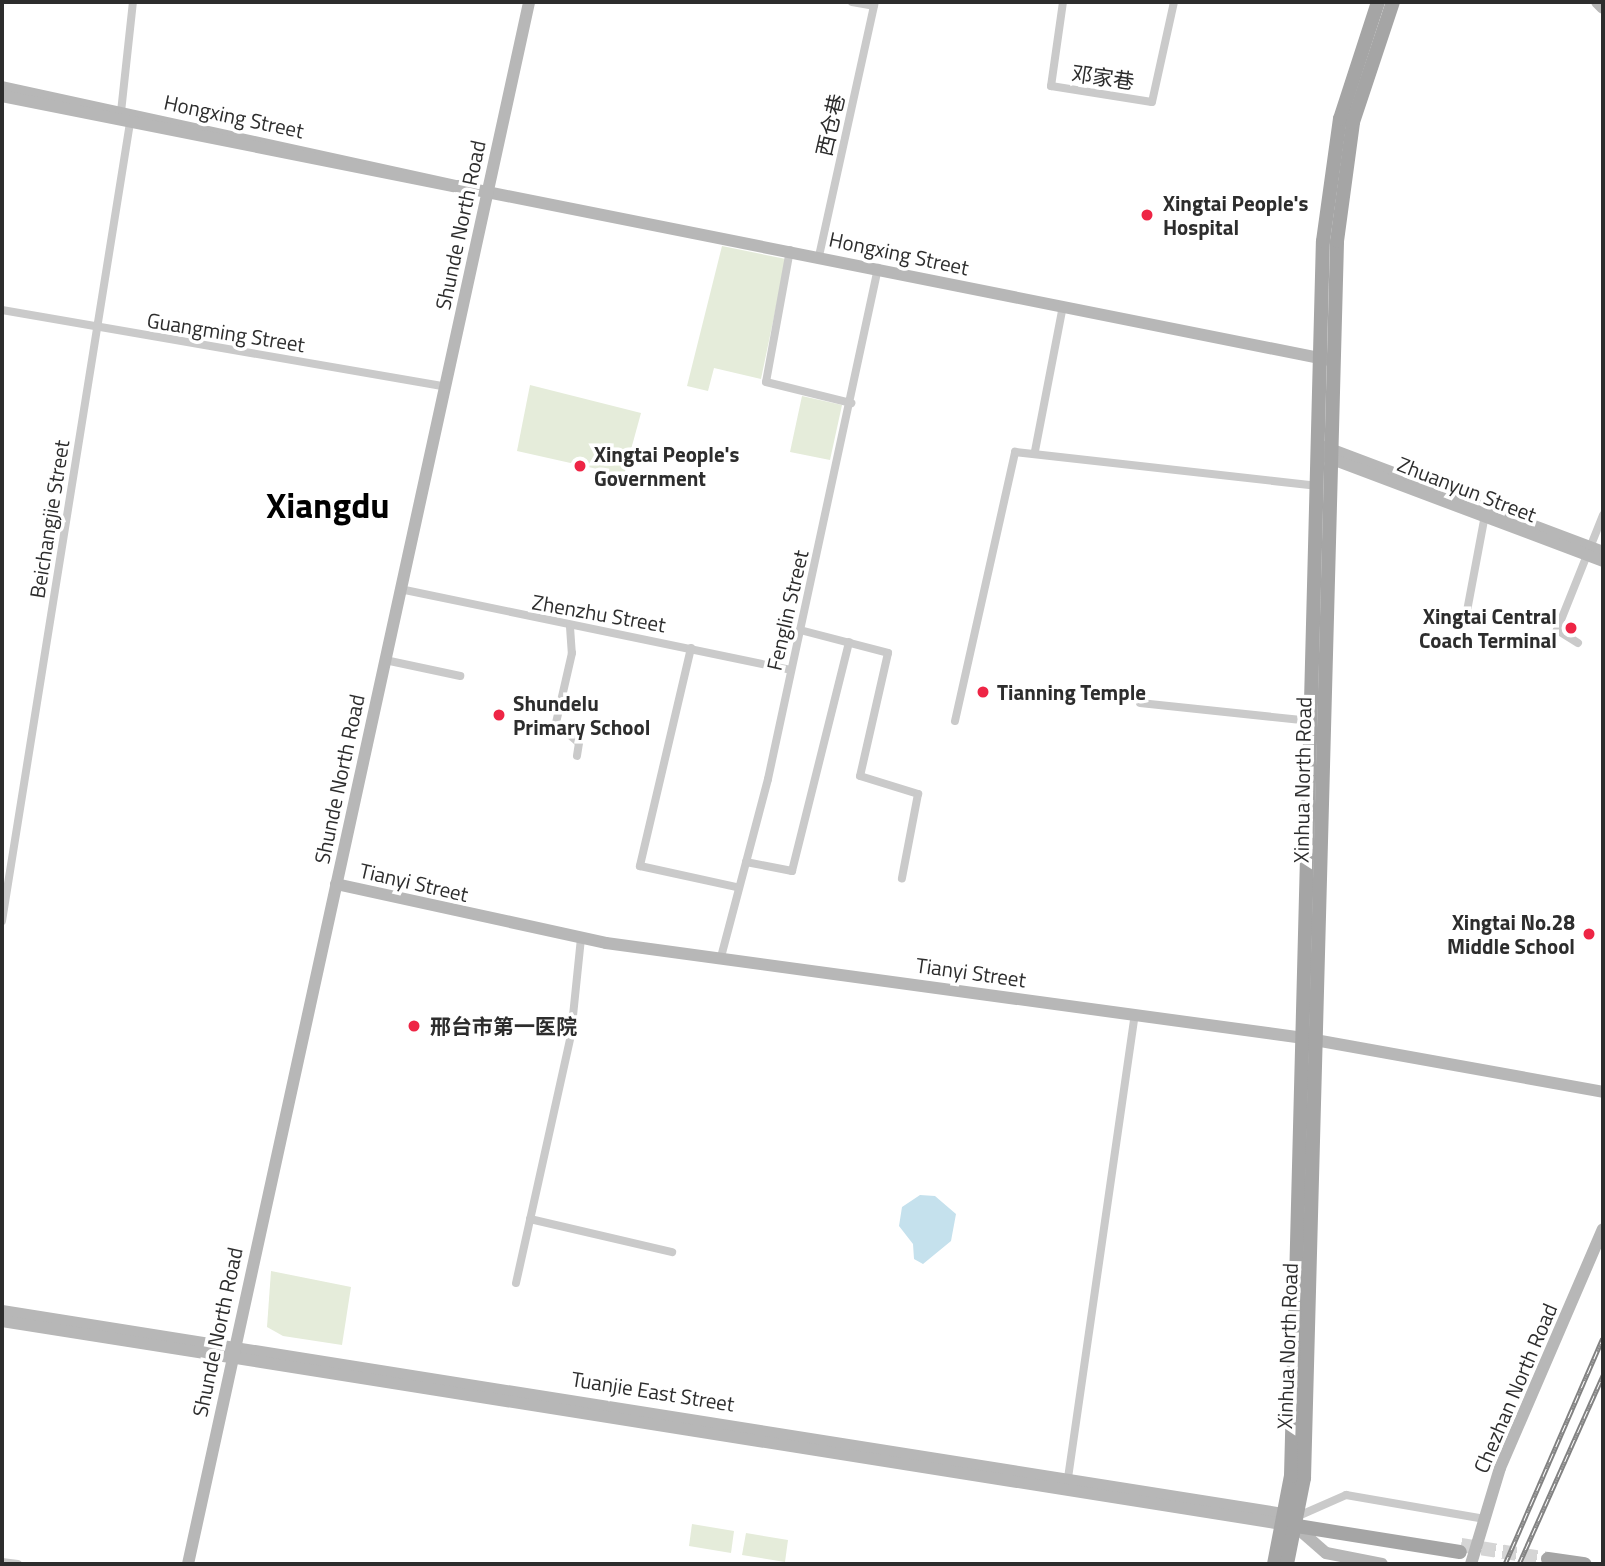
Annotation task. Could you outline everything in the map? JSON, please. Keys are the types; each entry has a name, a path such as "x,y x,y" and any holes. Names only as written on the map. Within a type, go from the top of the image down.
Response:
{"main road":[{"name":"Xinhua North Road","path":"1274,1564 1304,1478 1331,163 1348,86 1378,2"},
{"name":"Xinhua North Road","path":"1326,360 1348,149 1393,2"},
{"name":"Xinhua North Road","path":"1311,1039 1311,721 1316,486 1324,451"},
{"name":"Xinhua North Road","path":"1287,1564 1289,1520"},
{"path":"1289,1520 1460,1549"},
{"path":"1548,1559 1585,1564"}],"street":[{"path":"121,112 133,2"},
{"name":"Shunde North Road","path":"188,1564 232,1352 529,2"},
{"path":"852,2 874,4"},
{"name":"邓家巷","path":"1063,2 1051,86 1152,102 1174,2"},
{"path":"1597,2 1603,8"},
{"name":"西仓巷","path":"819,256 874,4"},
{"name":"Hongxing Street","path":"2,87 457,186 790,250 1326,360"},
{"name":"Hongxing Street","path":"2,96 439,188 457,186"},
{"name":"Beichangjie Street","path":"2,921 100,328 130,123"},
{"path":"790,250 766,382 850,402"},
{"name":"Fenglin Street","path":"721,957 791,670 878,268"},
{"path":"1035,451 1063,306"},
{"name":"Guangming Street","path":"2,310 444,386"},
{"path":"956,721 1014,454 1035,451 1316,486"},
{"name":"Zhuanyun Street","path":"1324,451 1594,551 1603,561"},
{"path":"1467,611 1485,512"},
{"path":"1578,643 1557,630 1594,551 1603,515"},
{"name":"Zhenzhu Street","path":"400,589 570,627 691,648 791,670"},
{"path":"570,627 572,653 556,723 579,743 577,755"},
{"path":"800,630 849,642 889,656 860,776 918,794 902,878"},
{"path":"746,862 792,871 849,642"},
{"path":"691,648 640,866 736,887"},
{"path":"385,660 460,676"},
{"path":"1140,703 1311,721"},
{"name":"Tianyi Street","path":"336,884 580,938 1311,1039 1603,1092"},
{"path":"516,1283 571,1035 580,938"},
{"path":"1068,1478 1135,1014"},
{"path":"530,1219 672,1252"},
{"name":"Chezhan North Road","path":"1471,1564 1500,1468 1603,1229"},
{"name":"Tuanjie East Street","path":"2,1311 232,1352 1289,1520"},
{"name":"Tuanjie East Street","path":"2,1321 232,1352 1068,1478 1289,1520"},
{"path":"1382,1564 1326,1553 1289,1520 1346,1495 1485,1518"},
{"path":"2,1562 18,1564"}],"green space":[{"path":"722,246 786,259 761,379 714,368 708,391 687,386"},
{"path":"530,385 641,413 624,475 517,451"},
{"path":"802,396 842,405 830,460 790,452"},
{"path":"271,1271 351,1287 342,1345 283,1336 267,1327"},
{"path":"692,1524 734,1531 731,1553 689,1546"},
{"path":"746,1533 788,1540 785,1562 742,1555"}],"water":[{"path":"920,1195 935,1196 956,1214 951,1241 923,1264 914,1259 913,1244 899,1226 902,1207"}],"tunnel":[{"path":"1461,1545 1548,1559"}],"railway":[{"path":"1505,1564 1603,1338"},
{"path":"1519,1564 1603,1375"}],"place":[{"name":"Xingtai People's Hospital","path":"1147,215"},
{"name":"Xingtai People's Government","path":"580,466"},
{"name":"Xingtai Central Coach Terminal","path":"1571,628"},
{"name":"Tianning Temple","path":"983,692"},
{"name":"Shundelu Primary School","path":"499,715"},
{"name":"Xingtai No.28 Middle School","path":"1589,934"},
{"name":"邢台市第一医院","path":"414,1026"}],"district":[{"name":"Xiangdu","path":"328,505"}]}
